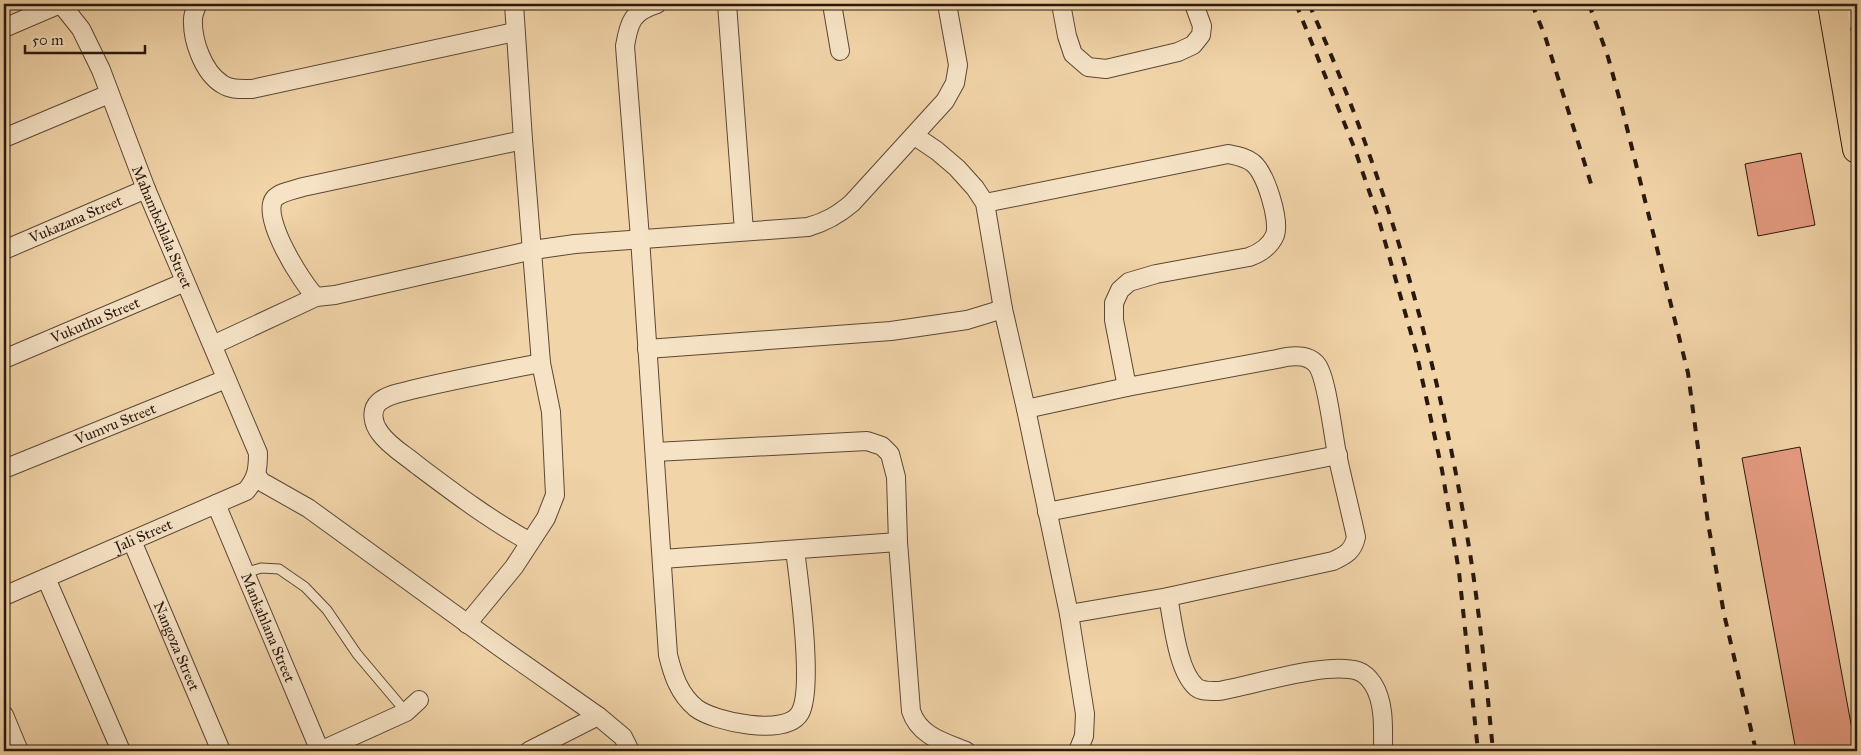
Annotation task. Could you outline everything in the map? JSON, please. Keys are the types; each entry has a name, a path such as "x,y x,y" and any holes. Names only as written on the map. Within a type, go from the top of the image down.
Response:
{"main road":[{"path":"1841,14 1857,149"}],"street":[{"path":"4,28 61,4"},
{"name":"Mahambehlala Street","path":"61,4 81,29 101,70 146,189 214,345 226,379 258,453 256,475"},
{"path":"197,4 193,17 194,32 202,58 211,76 223,86 235,90 252,89 515,32"},
{"path":"467,624 514,567 546,518 555,495 551,412 541,363 514,4"},
{"path":"657,4 647,7 636,14 629,27 625,46 668,655 676,683 696,708 716,718 746,724 782,724 793,720 800,714 804,703 806,674 795,550"},
{"path":"727,4 744,231"},
{"path":"832,4 840,51"},
{"path":"214,345 316,297 335,295 533,250 640,238 808,227 824,222 852,203 945,101 958,73 947,4"},
{"path":"1060,4 1073,54 1088,67 1106,68 1178,52 1193,45 1201,35 1202,26 1194,4"},
{"path":"4,138 109,94"},
{"path":"915,136 957,168 975,188 985,204 1003,309 1069,614 1085,714 1084,736 1078,751"},
{"path":"316,297 307,288 276,232 271,206 280,195 302,187 523,140"},
{"path":"985,204 1228,154 1241,156 1253,163 1261,172 1268,189 1276,228 1275,235 1269,246 1249,257 1156,274 1129,282 1120,290 1114,303 1114,320 1127,386"},
{"name":"Vukazana Street","path":"4,250 146,189"},
{"name":"Vukuthu Street","path":"4,359 185,282"},
{"path":"647,349 891,332 967,320 1003,309"},
{"path":"1026,409 1127,386 1287,357 1310,359 1316,364 1322,376 1356,537 1354,546 1348,555 1334,561 1168,597 1069,614"},
{"path":"530,542 450,490 392,445 379,432 373,419 374,410 380,402 395,395 448,381 541,363"},
{"name":"Vumvu Street","path":"4,469 226,379"},
{"path":"655,452 867,441 882,446 890,454 896,477 898,542 911,711 918,726 926,733 966,751"},
{"path":"1047,512 1338,455"},
{"path":"256,475 262,482 308,508 467,624 598,716 623,737 630,751"},
{"name":"Jali Street","path":"4,596 246,491 254,482 256,475"},
{"name":"Mankahlana Street","path":"216,504 320,751"},
{"name":"Nangoza Street","path":"132,541 221,751"},
{"path":"662,559 898,542"},
{"path":"46,578 121,751"},
{"path":"1168,597 1182,663 1189,678 1198,688 1209,692 1219,691 1323,669 1346,669 1360,672 1374,685 1381,704 1383,751"},
{"path":"320,751 412,706"},
{"path":"4,715 19,751"},
{"path":"529,751 598,716"}],"lane":[{"path":"245,572 261,568 279,568 305,587 327,610 358,654 412,706"}],"building":[{"path":"1801,153 1815,225 1758,236 1745,164"},
{"path":"1800,447 1856,751 1796,751 1742,458"}],"railway":[{"path":"1296,4 1354,147 1378,217 1416,351 1442,470 1459,572 1478,751"},
{"path":"1309,4 1338,71 1388,209 1428,350 1460,493 1472,566 1493,751"},
{"path":"1532,4 1545,36 1592,187"},
{"path":"1589,4 1608,57 1622,108 1688,373 1708,523 1724,614 1756,751"}]}
